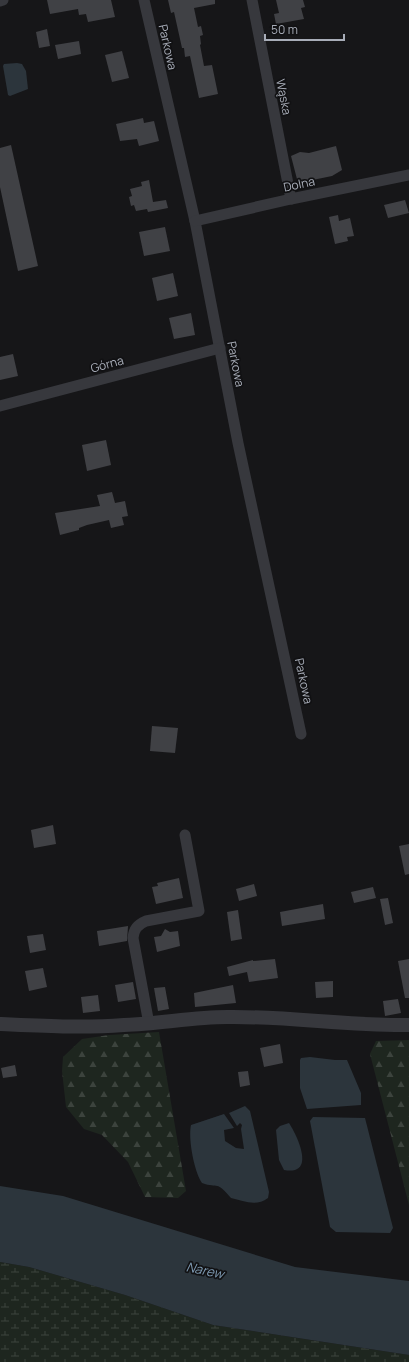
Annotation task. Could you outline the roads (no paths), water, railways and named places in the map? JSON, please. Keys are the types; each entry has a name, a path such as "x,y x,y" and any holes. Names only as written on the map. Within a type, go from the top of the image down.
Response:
{"street":[{"name":"Parkowa","path":"144,0 195,221 238,443 301,734"},
{"name":"Wąska","path":"252,0 291,199"},
{"name":"Dolna","path":"195,221 291,199 409,175"},
{"name":"Górna","path":"0,406 220,348"},
{"path":"149,1024 133,938 134,931 139,925 146,922 199,911 185,835"},
{"path":"0,1024 57,1027 149,1024 226,1017 287,1018 350,1023 409,1024"}],"water":[{"path":"4,64 22,64 26,71 28,89 10,96 8,95 3,66"},
{"path":"310,1057 347,1060 361,1093 361,1105 307,1109 300,1088 300,1060 301,1058"},
{"path":"245,1106 250,1111 269,1192 268,1198 254,1203 231,1198 220,1187 202,1183 196,1171 190,1138 191,1125 224,1114 234,1128 224,1130 225,1141 236,1148 244,1149 241,1129 242,1125 240,1123 237,1126 229,1113"},
{"path":"313,1117 365,1118 393,1228 390,1233 336,1232 330,1227 310,1121"},
{"path":"289,1123 297,1137 302,1154 302,1161 300,1167 294,1170 284,1170 279,1160 276,1130 280,1126"},
{"name":"Narew","path":"0,1186 63,1196 295,1267 409,1281 409,1355 213,1325 125,1295 29,1267 0,1262"}]}
